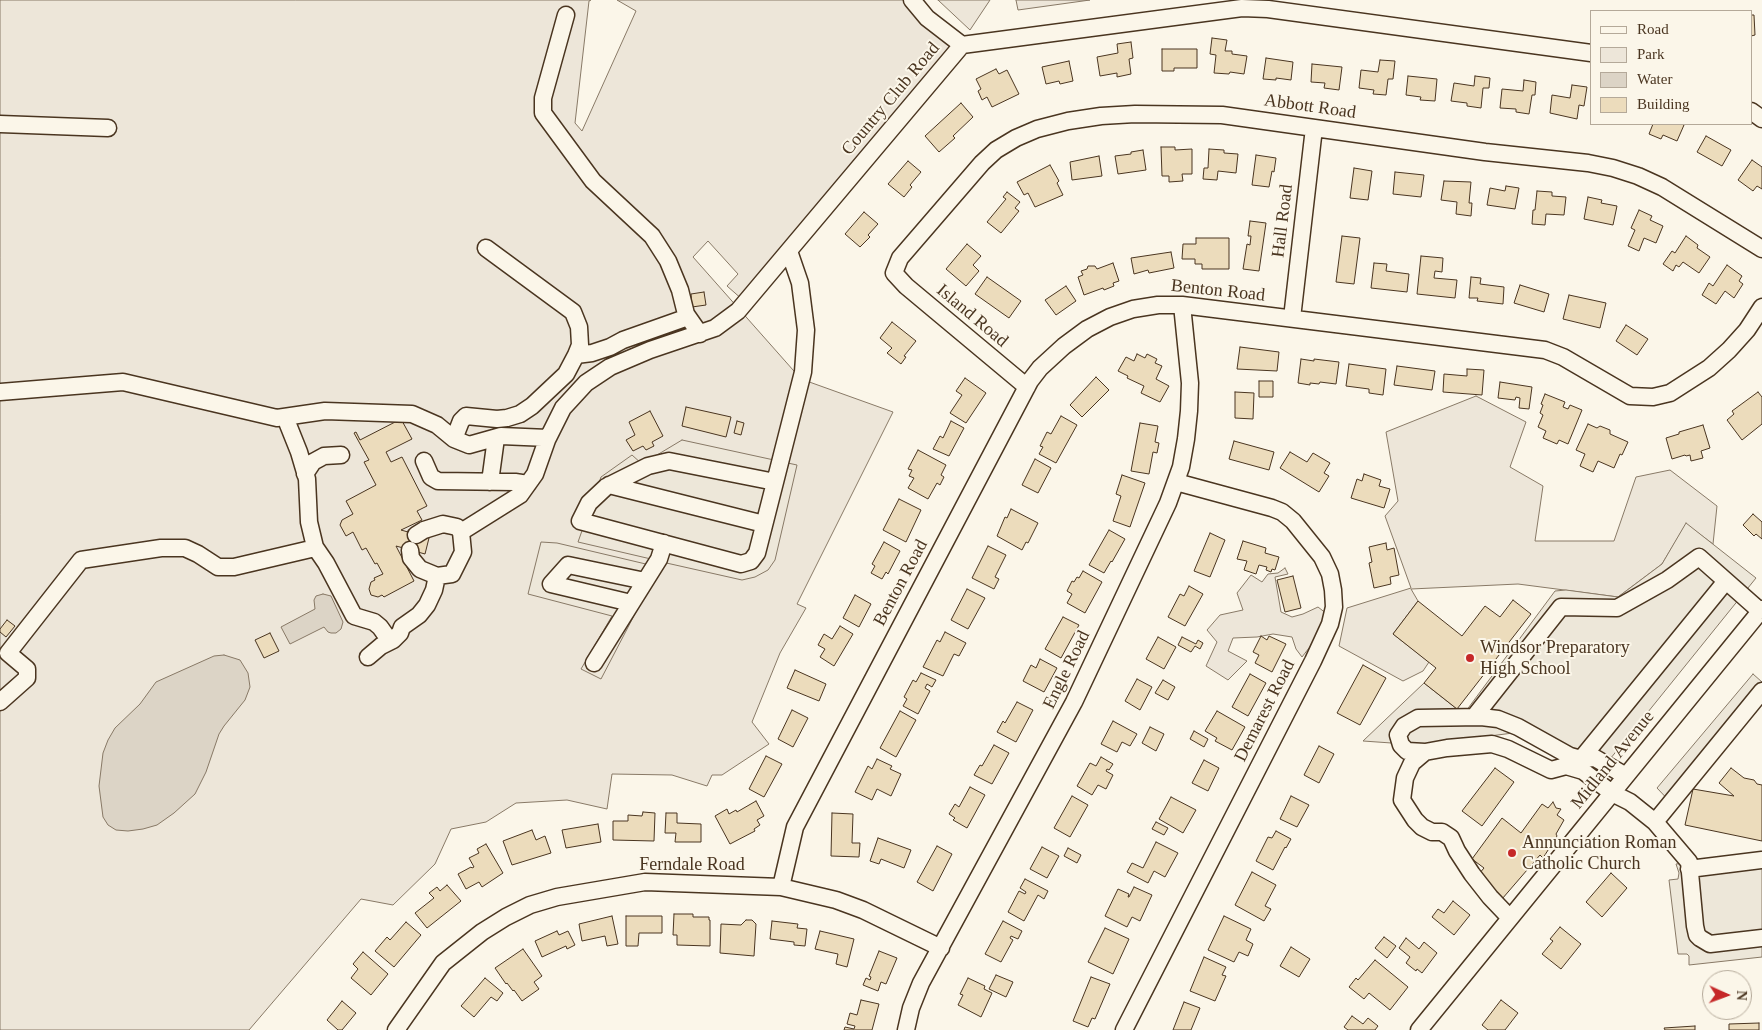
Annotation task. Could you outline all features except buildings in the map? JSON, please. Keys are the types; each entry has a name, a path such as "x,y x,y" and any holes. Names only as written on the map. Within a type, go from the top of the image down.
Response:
{"street":[{"path":"912,0 927,18 962,45"},
{"name":"Country Club Road","path":"461,532 520,495 536,474 548,438 564,408 586,383 610,367 650,350 715,328 738,311 962,45 1242,8 1278,10 1590,53"},
{"path":"566,15 543,98 544,112 593,181 652,236 668,261 680,290 686,314 700,334"},
{"name":"Abbott Road","path":"894,273 900,258 982,163 996,150 1016,138 1038,129 1085,118 1135,114 1222,115 1485,152 1588,163 1613,168 1638,176 1662,187 1762,249"},
{"path":"0,124 108,128"},
{"name":"Hall Road","path":"1292,318 1314,128"},
{"path":"454,439 461,421 466,416 503,418 520,414 532,406 566,374 580,345 579,327 573,312 486,248"},
{"path":"775,482 669,460 648,466 609,485 589,503 580,521 742,564 751,561 757,553 803,372 806,330 800,283 789,251"},
{"name":"Island Road","path":"894,273 906,286 1026,387"},
{"name":"Benton Road","path":"781,886 795,827 1026,387 1040,368 1064,346 1088,329 1110,317 1133,309 1158,305 1182,305 1292,318 1545,350 1563,357 1630,396 1653,397 1670,393 1709,368 1747,330 1762,307"},
{"name":"Engle Road","path":"906,1030 911,1008 921,983 1074,702 1168,503 1176,482 1190,411 1190,383 1182,305"},
{"path":"576,356 610,347 623,340 688,317"},
{"path":"0,392 123,382 276,418 325,411 412,414 437,425 454,439 468,445 498,437 548,438"},
{"path":"285,417 296,443 305,474 309,522 315,548 326,563 354,616 374,622 390,641"},
{"path":"490,482 503,418"},
{"path":"305,474 313,462 324,456 341,455"},
{"path":"424,461 431,477 438,481 528,484"},
{"name":"Demarest Road","path":"1124,1030 1313,660 1330,624 1334,607 1334,590 1330,574 1322,557 1293,521 1282,512 1176,482"},
{"path":"609,485 764,524"},
{"path":"443,524 456,527 461,532 463,552 452,574 437,576 420,569 411,558 413,542 424,530 443,524"},
{"path":"594,663 659,559 664,543"},
{"path":"0,702 27,678 27,669 8,653 81,560 162,548 185,548 218,567 234,567 315,548"},
{"path":"1474,717 1561,607 1617,608 1667,580 1699,556 1761,610"},
{"path":"631,603 551,584 568,565 645,581"},
{"path":"368,658 400,633 402,627 419,615 427,606 434,590 437,576"},
{"path":"1582,765 1726,581"},
{"name":"Midland Avenue","path":"1421,1029 1761,610"},
{"path":"1655,822 1762,691"},
{"path":"1626,776 1595,758 1582,765 1566,766 1551,770 1508,749 1492,744 1425,752 1407,751 1401,745 1398,734 1404,726 1418,718 1474,717 1498,719 1518,727 1570,756 1582,765 1612,793 1630,802 1655,822 1689,862 1697,935 1700,938 1710,944 1762,938"},
{"path":"1425,752 1412,763 1405,778 1402,800 1422,827 1432,832 1442,832 1451,838 1457,851 1478,882 1490,898 1510,918"},
{"path":"1689,869 1762,860"},
{"name":"Ferndale Road","path":"396,1030 443,963 482,932 506,917 530,905 557,897 645,882 781,886 836,900 862,910 941,948"}],"green space":[{"path":"0,0 591,0 589,1 575,123 582,131 636,11 617,0 912,0 962,45 743,300 727,286 738,274 708,241 693,257 801,379 893,412 797,604 806,608 780,653 752,722 769,744 722,775 712,775 707,786 672,775 612,774 607,809 567,800 516,803 486,822 451,829 435,864 393,905 361,899 249,1030 0,1030"},
{"path":"938,0 990,0 970,30"},
{"path":"1016,0 1090,0 1018,10"},
{"path":"1476,396 1526,422 1510,467 1543,486 1535,541 1614,541 1636,477 1670,470 1717,506 1713,544 1686,524 1662,564 1618,597 1518,584 1411,589 1418,601 1393,634 1429,662 1423,671 1403,681 1339,646 1347,608 1411,588 1385,516 1398,501 1386,432"},
{"path":"1285,568 1288,574 1275,577 1281,612 1292,617 1318,607 1327,614 1316,639 1302,657 1296,649 1292,637 1273,634 1233,638 1228,651 1247,661 1228,680 1206,666 1217,642 1207,630 1220,615 1243,610 1237,593 1251,575 1262,582 1268,574 1278,573"}],"shaded area":[{"path":"682,440 797,465 775,560 768,570 755,577 742,580 662,562 601,679 581,669 612,616 528,594 541,542 557,543 650,565 651,559 578,542 601,477 632,455 642,464"},
{"path":"1686,523 1756,578 1602,769 1513,733 1420,745 1363,741 1424,683 1457,709 1466,711 1555,591 1566,590 1618,597 1662,564"},
{"path":"1753,674 1762,682 1762,702 1675,807 1657,788"},
{"path":"1762,854 1762,957 1689,965 1689,956 1687,954 1678,954 1669,880 1678,879 1679,873 1676,864"}],"water":[{"path":"323,594 331,596 343,622 341,629 336,633 331,633 324,627 290,644 281,627 315,609 314,600 316,596"},
{"path":"224,655 240,660 248,673 250,687 245,700 219,734 206,772 195,794 157,825 128,831 116,830 108,825 103,817 99,786 103,753 115,728 140,704 156,682 214,656"}],"place":[{"name":"Windsor Preparatory High School","path":"1470,658"},
{"name":"Annunciation Roman Catholic Church","path":"1512,853"}]}
